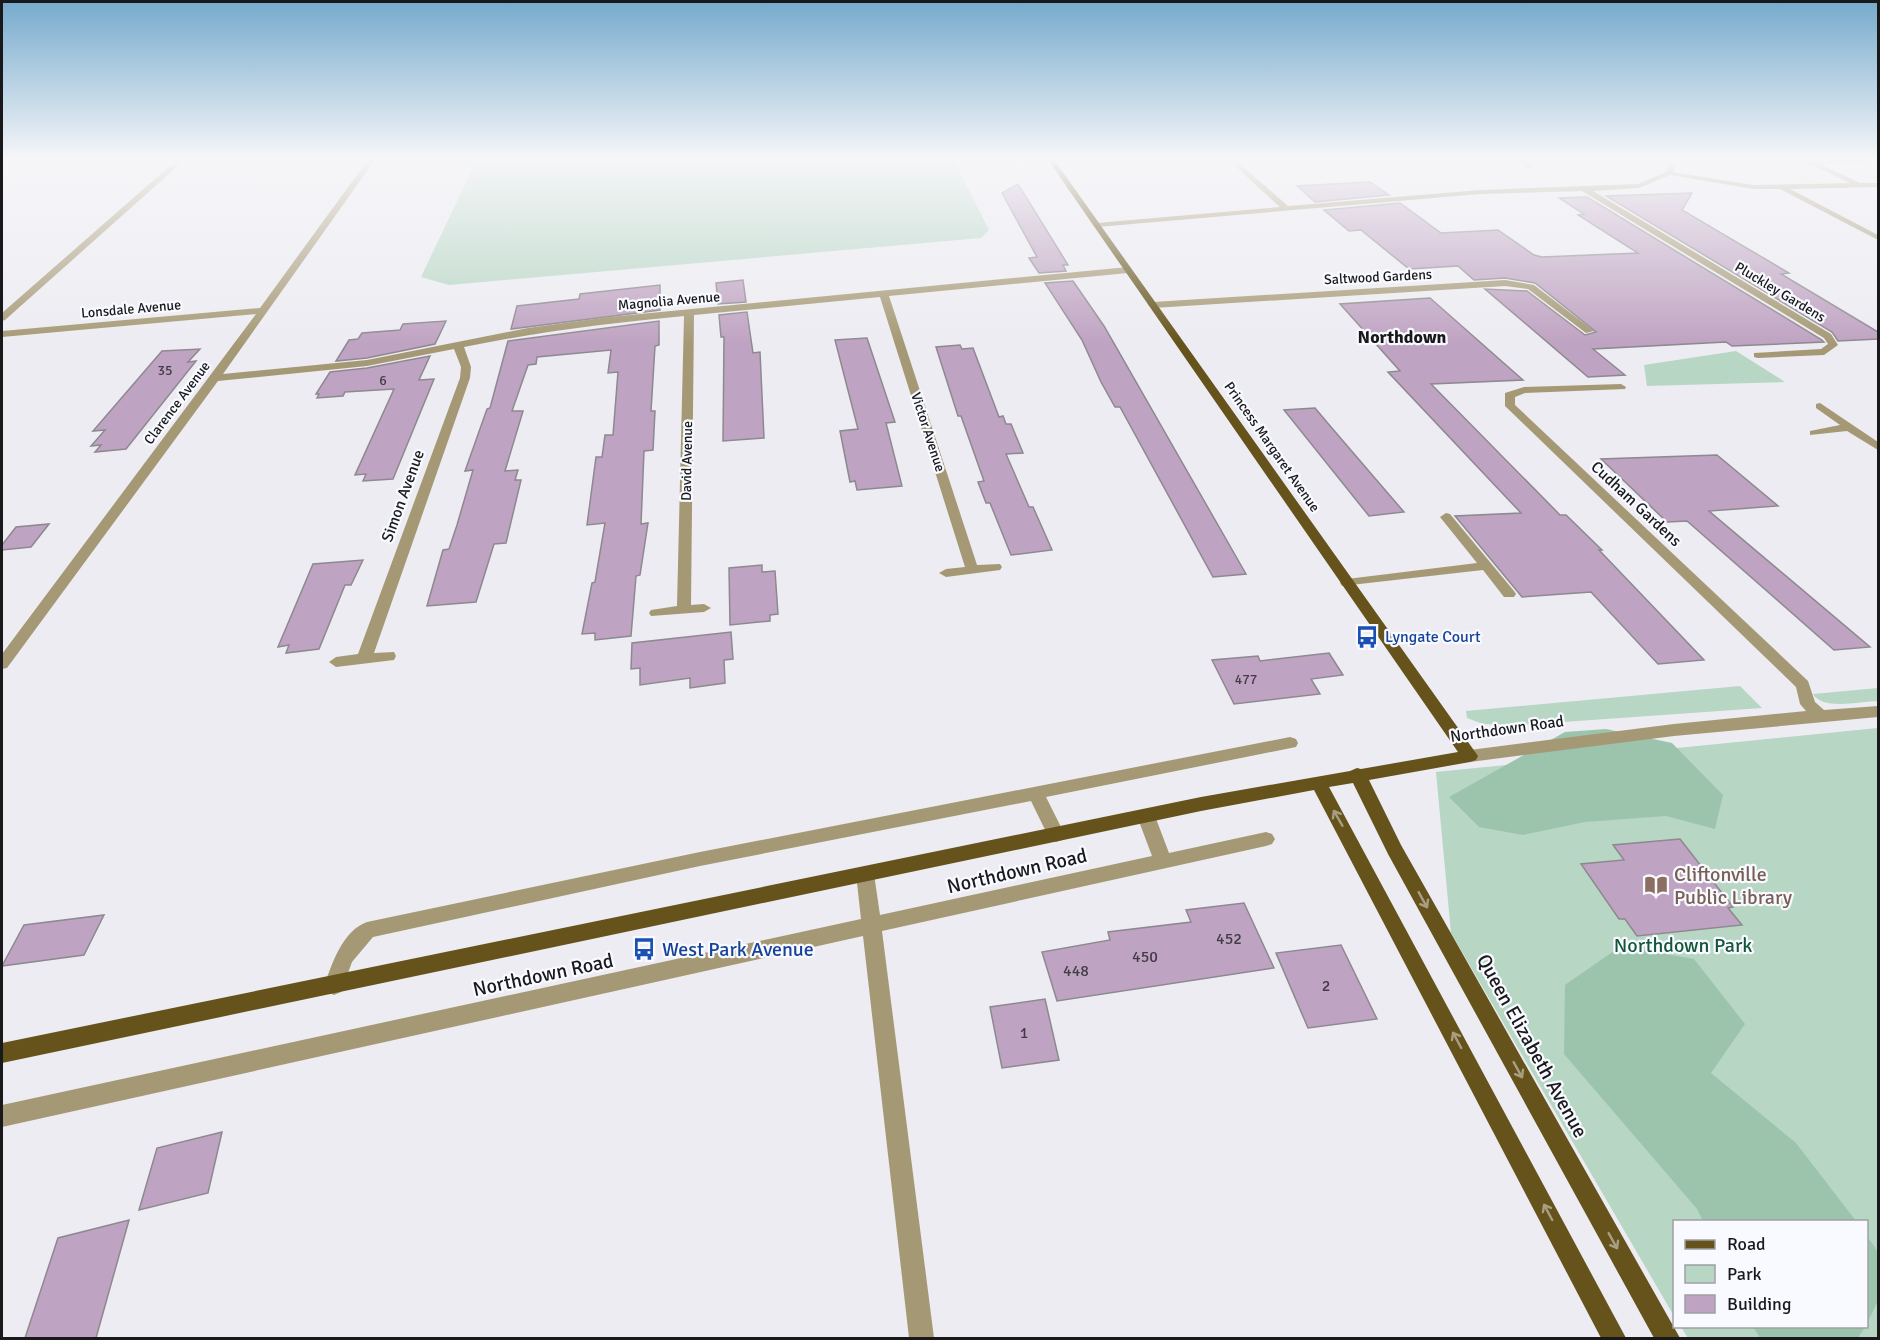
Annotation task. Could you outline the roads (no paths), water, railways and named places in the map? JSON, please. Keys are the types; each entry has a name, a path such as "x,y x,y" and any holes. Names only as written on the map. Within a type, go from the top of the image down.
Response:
{"main road":[{"name":"Princess Margaret Avenue","path":"1093,220 1470,756"},
{"name":"Northdown Road","path":"2,1053 1146,816 1357,774 1470,756"},
{"name":"Queen Elizabeth Avenue","path":"1357,774 1394,849 1668,1338"},
{"path":"1318,782 1614,1338"}],"street":[{"path":"2,318 113,220"},
{"name":"Clarence Avenue","path":"2,664 215,378 328,220"},
{"path":"1097,225 1167,220"},
{"name":"Pluckley Gardens","path":"1635,220 1828,336 1833,345 1824,352 1758,355"},
{"path":"1843,220 1878,238"},
{"name":"Magnolia Avenue","path":"215,378 367,363 573,324 1128,270"},
{"name":"Saltwood Gardens","path":"1153,305 1505,283 1531,287 1589,331"},
{"name":"Victor Avenue","path":"884,294 972,569"},
{"name":"Lonsdale Avenue","path":"2,334 262,311"},
{"name":"David Avenue","path":"684,610 689,312"},
{"name":"Simon Avenue","path":"364,659 465,378 466,367 458,345"},
{"path":"1797,355 1812,365"},
{"name":"Cudham Gardens","path":"1621,387 1524,390 1509,396 1510,406 1803,685 1808,704 1820,716"},
{"path":"1820,406 1878,447"},
{"path":"1814,433 1849,427"},
{"path":"1446,517 1509,594"},
{"path":"1347,583 1485,566"},
{"path":"946,573 995,567"},
{"path":"656,614 704,608"},
{"path":"336,662 389,656"},
{"name":"Northdown Road","path":"1470,756 1613,735 1878,712"},
{"path":"334,986 344,957 368,930 700,859 1290,743"},
{"name":"Northdown Road","path":"1036,794 1056,835"},
{"path":"1146,816 1163,861"},
{"name":"Northdown Road","path":"2,1116 1266,839"},
{"path":"865,874 922,1338"}],"place":[{"name":"Lyngate Court","path":"1367,637"},
{"name":"Cliftonville Public Library","path":"1656,885"},
{"name":"West Park Avenue","path":"644,949"}],"district":[{"name":"Northdown","path":"1402,337"}],"park label":[{"name":"Northdown Park","path":"1683,945"}]}
